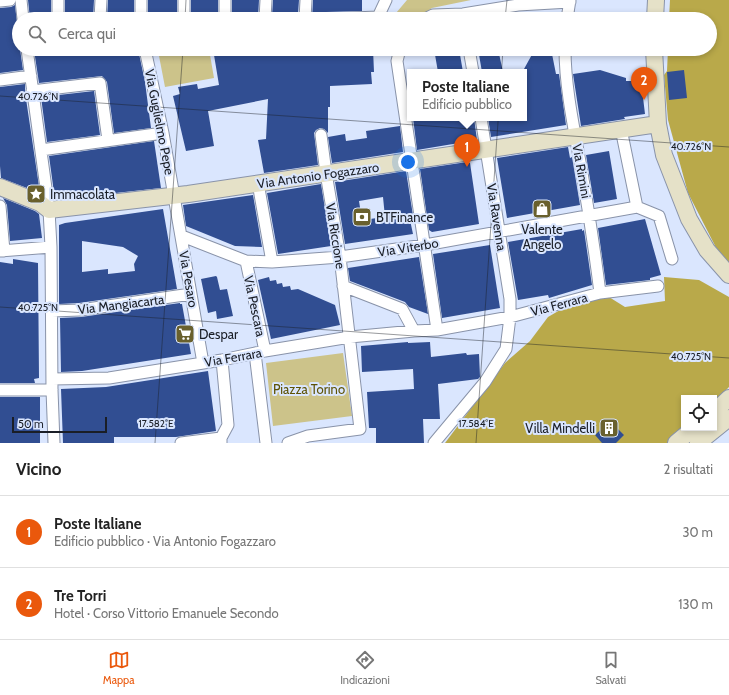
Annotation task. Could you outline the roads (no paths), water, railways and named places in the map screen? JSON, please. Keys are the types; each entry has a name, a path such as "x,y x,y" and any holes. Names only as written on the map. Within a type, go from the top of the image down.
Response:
{"street":[{"path":"0,1 10,0"},
{"path":"21,0 22,12"},
{"path":"58,0 58,12"},
{"path":"100,12 101,0"},
{"path":"140,12 141,0"},
{"path":"184,0 184,12"},
{"path":"225,0 225,12"},
{"path":"265,12 266,0"},
{"path":"305,12 306,0"},
{"path":"380,12 386,0"},
{"path":"655,12 656,0"},
{"path":"478,12 517,2 570,1 568,12"},
{"path":"28,56 49,210 51,247 54,443"},
{"name":"Via Guglielmo Pepe","path":"146,56 163,133 174,196"},
{"path":"398,56 397,61 437,330"},
{"path":"470,56 472,69"},
{"name":"Via Rimini","path":"565,56 575,136 590,216 600,293"},
{"path":"654,56 658,124 664,155 689,219 706,250 729,275"},
{"path":"0,80 31,76"},
{"path":"32,91 100,83 108,140"},
{"name":"Via Ravenna","path":"434,443 485,382 506,349 510,317 510,299 498,232 481,121"},
{"name":"Via Antonio Fogazzaro","path":"49,210 174,196 658,124"},
{"path":"621,129 637,207 659,216 672,259"},
{"path":"40,150 163,133"},
{"name":"Via Riccione","path":"321,134 340,257 350,337"},
{"path":"258,183 272,262"},
{"path":"0,187 40,203 49,210"},
{"name":"Via Pesaro","path":"174,196 203,363"},
{"path":"0,206 2,251 51,247"},
{"name":"Via Viterbo","path":"182,236 246,260 272,262 340,257 425,245 637,207"},
{"name":"Via Pescara","path":"246,260 260,352"},
{"path":"343,286 402,309 414,331"},
{"name":"Via Ferrara","path":"0,390 109,378 222,360 350,337 437,330 510,317 600,293 658,286"},
{"name":"Via Mangiacarta","path":"52,311 80,310 191,294"},
{"path":"288,443 308,436 360,429 350,337"},
{"path":"260,352 266,443"},
{"path":"181,443 221,440 228,425 222,360"},
{"path":"698,443 724,419 729,398"},
{"path":"676,443 690,431"}],"place":[{"name":"Tre Torri","path":"644,100"},
{"name":"Poste Italiane","path":"467,167"},
{"name":"Immacolata","path":"36,194"},
{"name":"Valente Angelo","path":"542,209"},
{"name":"BTFinance","path":"362,217"},
{"name":"Despar","path":"185,334"},
{"name":"Villa Mindelli","path":"609,428"}],"park label":[{"name":"Piazza Torino","path":"309,389"}]}
